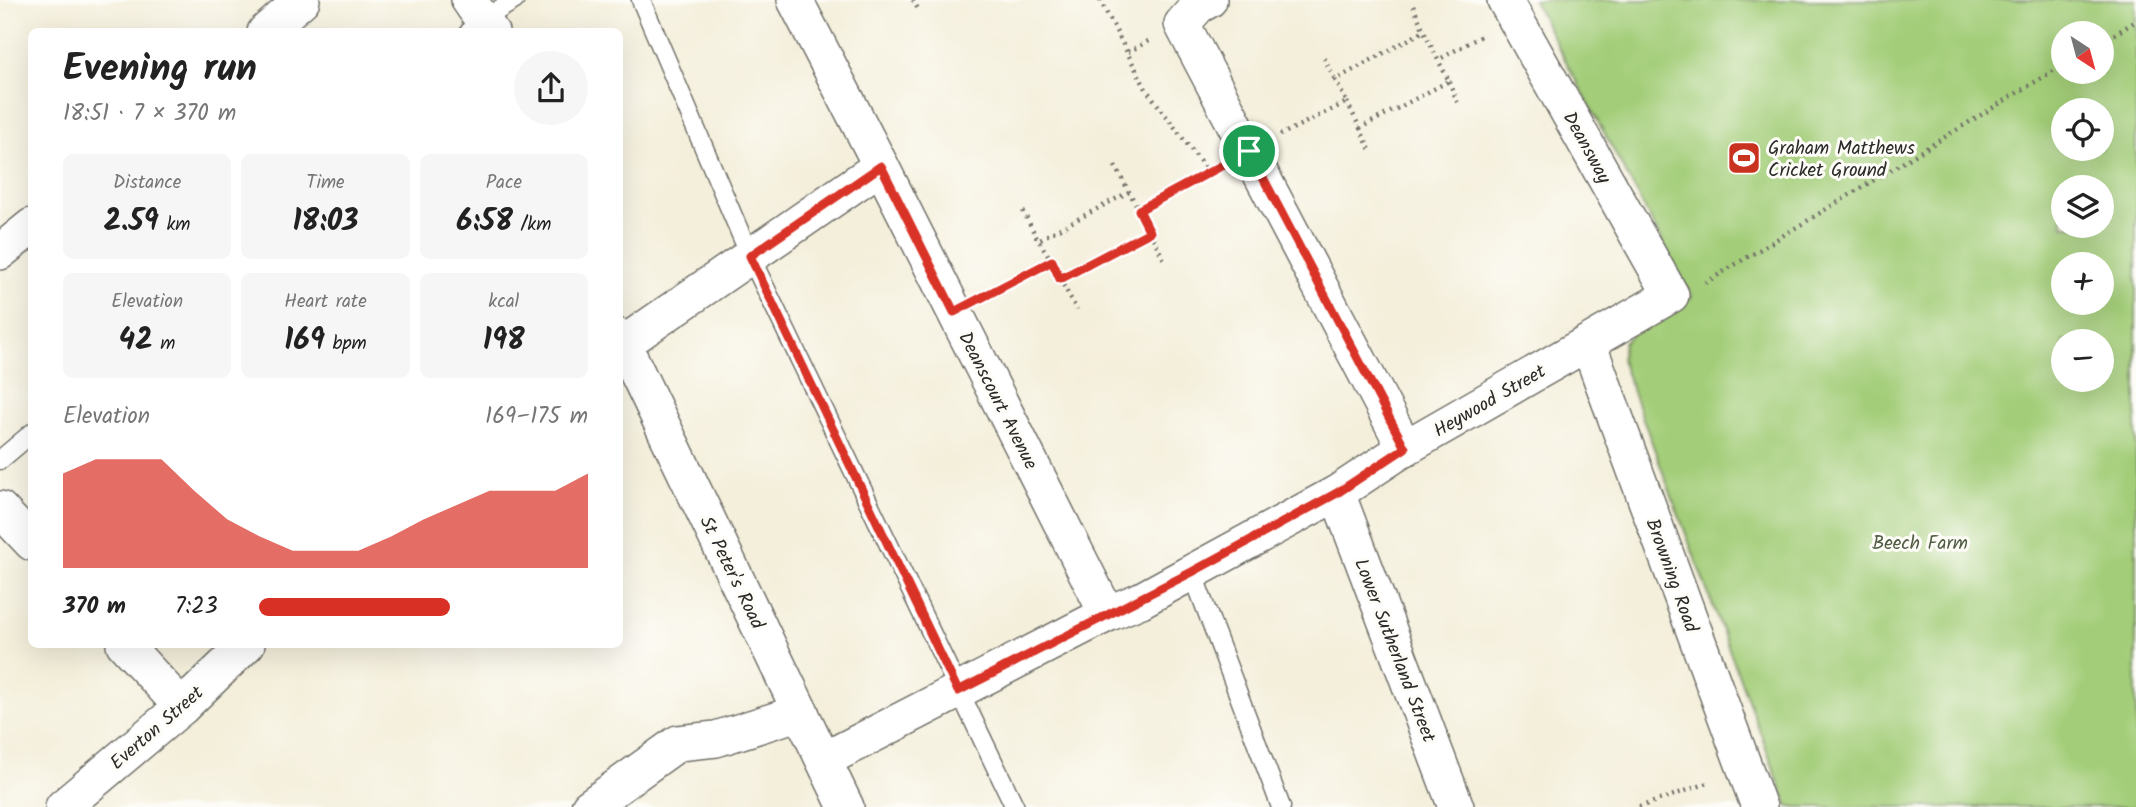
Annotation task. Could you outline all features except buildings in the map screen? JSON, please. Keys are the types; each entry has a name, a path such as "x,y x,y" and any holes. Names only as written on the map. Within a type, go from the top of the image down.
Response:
{"street":[{"path":"270,28 302,0"},
{"name":"Deanscourt Avenue","path":"795,0 1107,614"},
{"path":"1209,0 1198,6 1182,24 1405,448"},
{"name":"Deansway","path":"1510,9 1671,295"},
{"path":"623,340 881,166"},
{"path":"0,252 28,229"},
{"name":"Heywood Street","path":"824,760 1107,614 1141,600 1337,493 1405,448 1671,295"},
{"name":"Browning Road","path":"1588,343 1759,807"},
{"name":"St Peter's Road","path":"623,348 846,807"},
{"name":"Lower Sutherland Street","path":"1337,493 1456,807"},
{"path":"0,509 28,539"},
{"path":"128,648 182,707"},
{"name":"Everton Street","path":"63,807 182,707 243,648"},
{"path":"589,807 678,743 716,738 801,712"}],"lane":[{"path":"478,20 515,0"},
{"path":"640,0 750,256 1015,807"},
{"path":"0,460 28,436"},
{"path":"1192,572 1281,807"}],"path":[{"path":"913,0 918,9"},
{"path":"1100,0 1146,89 1208,172"},
{"path":"1413,6 1458,104"},
{"path":"1438,60 1510,9"},
{"path":"2114,35 2136,21"},
{"path":"1335,80 1424,31"},
{"path":"1324,58 1370,150"},
{"path":"1671,295 1693,290 2051,72"},
{"path":"1360,128 1449,81"},
{"path":"1139,210 1347,102"},
{"path":"1115,166 1165,262"},
{"path":"1038,240 1129,192"},
{"path":"1023,211 1077,310"},
{"path":"1060,279 1150,232"},
{"path":"954,312 1052,261"},
{"path":"1639,807 1745,770"}],"green space":[{"name":"Beech Farm","path":"1533,0 2136,0 2136,807 1788,807 1621,360 1624,342 1635,332 1692,297"}],"place":[{"name":"Graham Matthews Cricket Ground","path":"1744,158"}],"route":[{"path":"1249,151 1405,448 1337,493 1141,600 1107,614 958,691 750,256 881,166 954,312 1052,261 1060,279 1150,232 1139,210 1249,151"}]}
